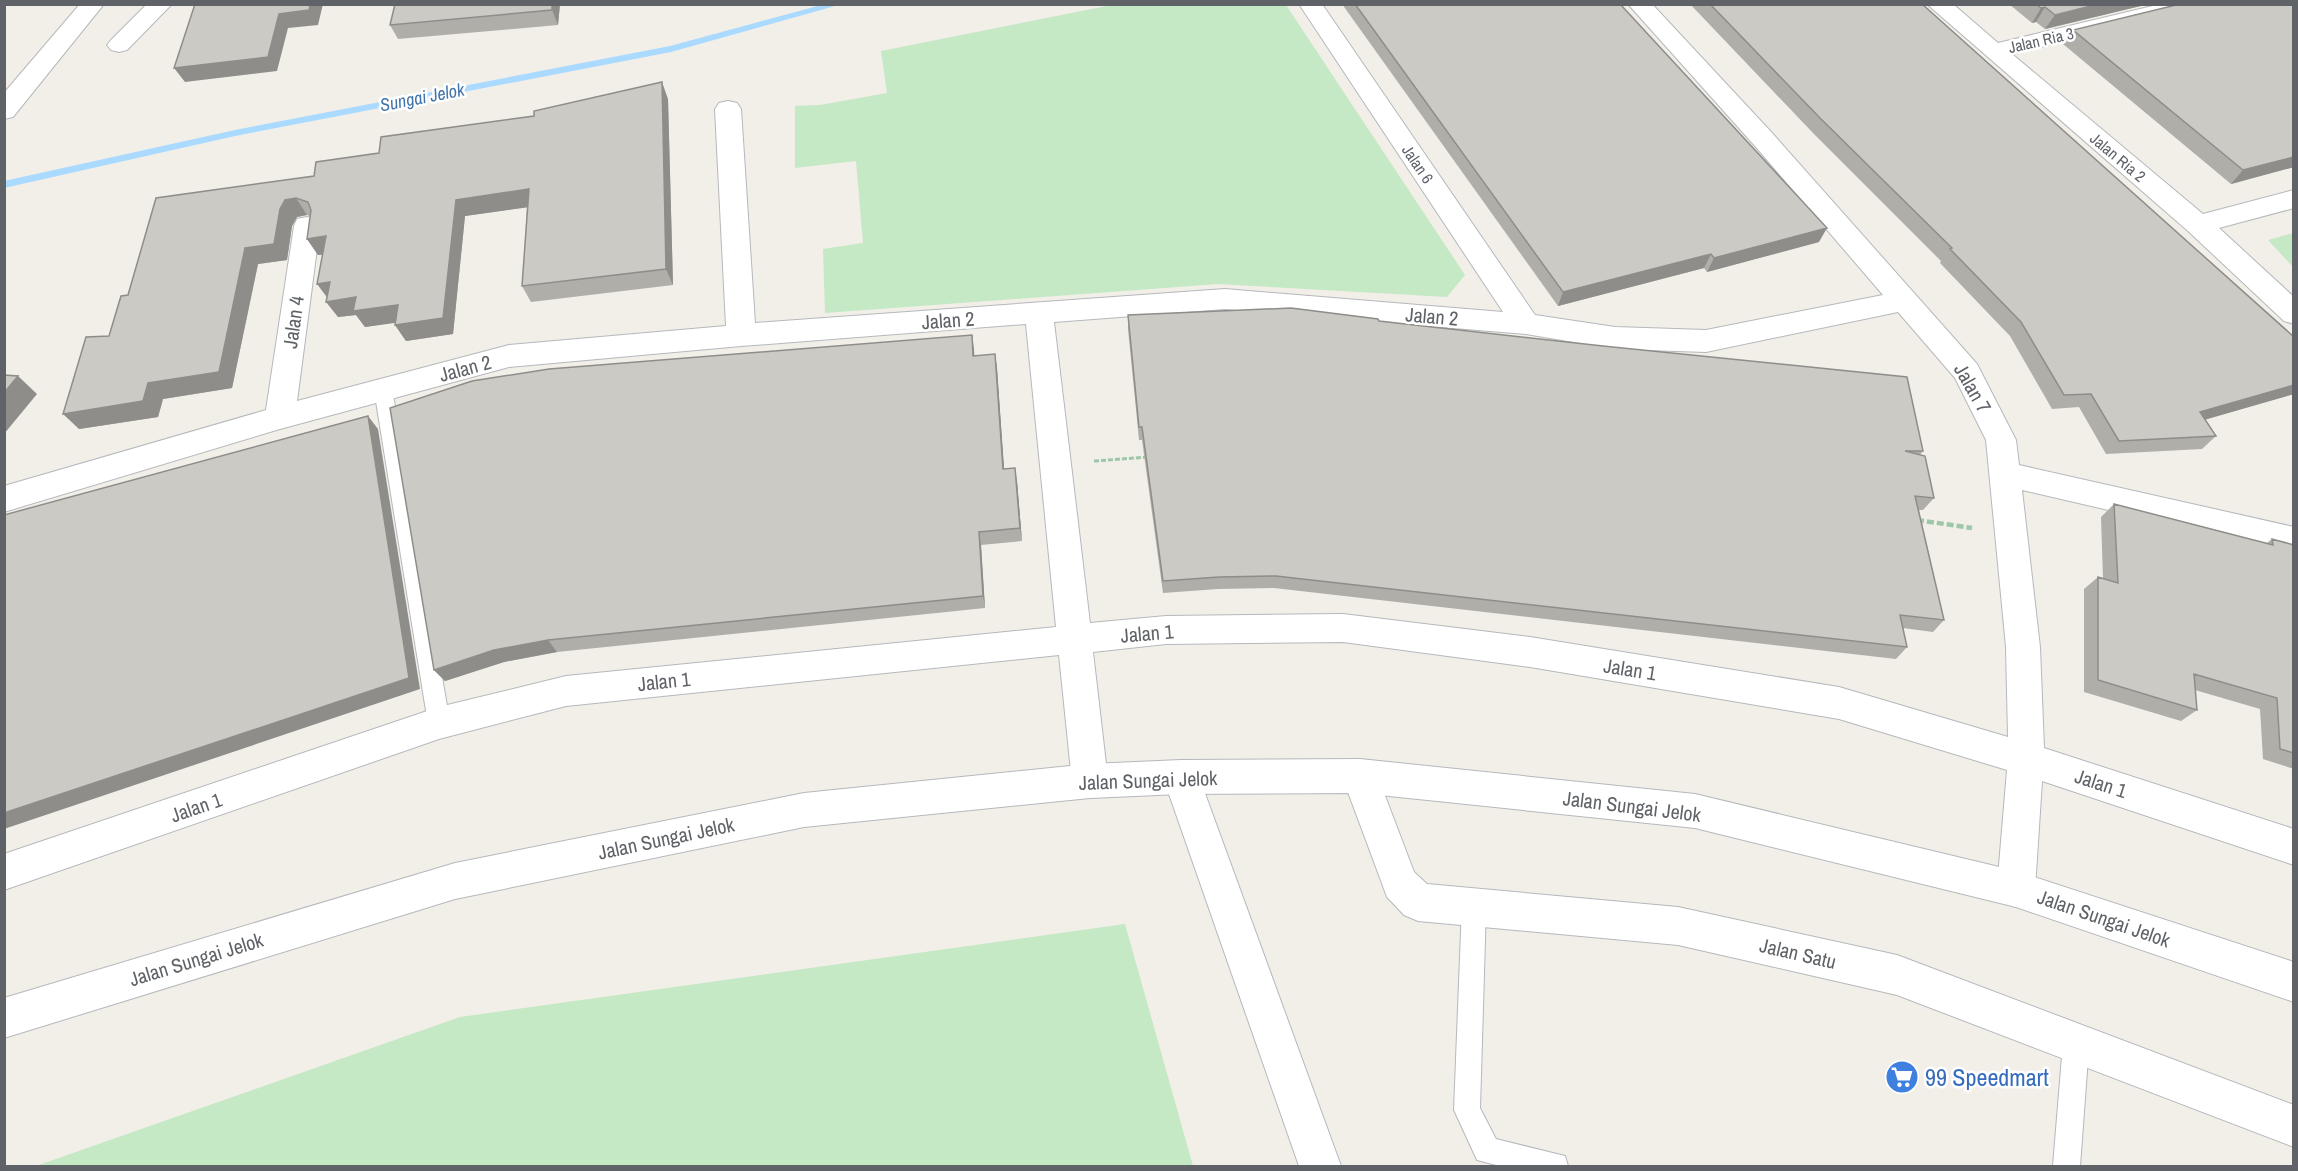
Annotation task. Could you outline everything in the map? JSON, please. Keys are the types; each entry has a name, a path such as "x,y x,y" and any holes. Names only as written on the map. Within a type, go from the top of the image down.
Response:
{"street":[{"path":"4,111 34,71 93,4"},
{"path":"119,45 161,4"},
{"name":"Jalan 6","path":"1310,4 1526,324"},
{"name":"Jalan 7","path":"1639,4 1764,140 1967,372 2001,440 2023,647 2026,759 2016,889"},
{"name":"Jalan Ria 2","path":"1938,4 2198,224 2294,314"},
{"name":"Jalan Ria 3","path":"1994,51 2193,4"},
{"path":"728,109 741,335"},
{"path":"2198,224 2294,199"},
{"name":"Jalan 4","path":"280,417 306,226"},
{"name":"Jalan 2","path":"4,499 280,417 509,356 741,335 1225,299 1526,324 1614,338 1706,341 1906,300"},
{"path":"1039,314 1090,781"},
{"path":"2005,474 2294,540"},
{"name":"Jalan 1","path":"4,872 438,723 566,691 1166,630 1343,628 1530,652 1839,703 2026,759 2294,847"},
{"name":"Jalan Sungai Jelok","path":"4,1018 455,881 804,810 1090,781 1180,777 1360,776 1695,811 2016,889 2294,982"},
{"name":"Jalan Satu","path":"1360,776 1400,884 1418,902 1678,926 1897,975 2294,1126"},
{"path":"1180,777 1320,1167"}],"lane":[{"path":"383,389 438,723"},
{"path":"1474,906 1467,1110 1488,1149 1555,1167"},
{"path":"2066,1167 2076,1044"}],"path":[{"path":"1056,465 1158,456"},
{"path":"1907,519 2011,534"}],"green space":[{"path":"1112,5 1286,5 1465,275 1447,297 1218,284 825,313 823,249 863,243 856,161 795,168 795,106 820,105 887,93 881,51"},
{"path":"2294,233 2293,267 2268,240"},
{"path":"1125,924 1193,1166 36,1166 460,1017"}],"building":[{"path":"195,4 310,4 309,10 279,14 268,57 174,68"},
{"path":"395,4 552,4 552,10 390,25"},
{"path":"1355,4 1620,4 1827,228 1714,258 1711,254 1563,292"},
{"path":"1710,4 1922,4 2294,337 2294,385 2200,412 2216,436 2119,441 2091,394 2064,395 2021,322 1950,249 1952,248 1820,118"},
{"path":"2036,4 2099,4 2055,15 2045,7 2041,8"},
{"path":"2180,4 2294,4 2294,157 2243,170 2073,30"},
{"path":"662,82 666,269 522,286 529,189 456,200 443,318 395,325 398,305 353,311 356,297 326,302 330,282 317,284 326,236 307,239 311,210 308,202 296,198 285,200 280,209 274,244 245,248 219,372 148,383 143,401 63,414 86,337 109,336 121,296 128,295 156,198 314,176 316,162 379,153 381,137 534,116 534,111"},
{"path":"1291,308 1378,319 1379,321 1907,377 1923,451 1905,451 1925,456 1934,498 1915,496 1944,620 1900,615 1907,647 1276,576 1163,581 1142,427 1139,427 1128,315"},
{"path":"972,335 973,356 995,354 1003,469 1015,468 1020,528 979,532 983,596 548,640 494,650 434,670 390,408 472,381 549,369"},
{"path":"4,375 18,376 4,393"},
{"path":"368,416 409,678 4,813 4,515"},
{"path":"2114,504 2273,545 2272,539 2294,545 2294,753 2280,749 2277,698 2194,674 2197,710 2098,680 2098,577 2118,583"}],"waterway":[{"name":"Sungai Jelok","path":"4,185 235,133 671,49 838,4"}],"place":[{"name":"99 Speedmart","path":"1902,1077"}]}
